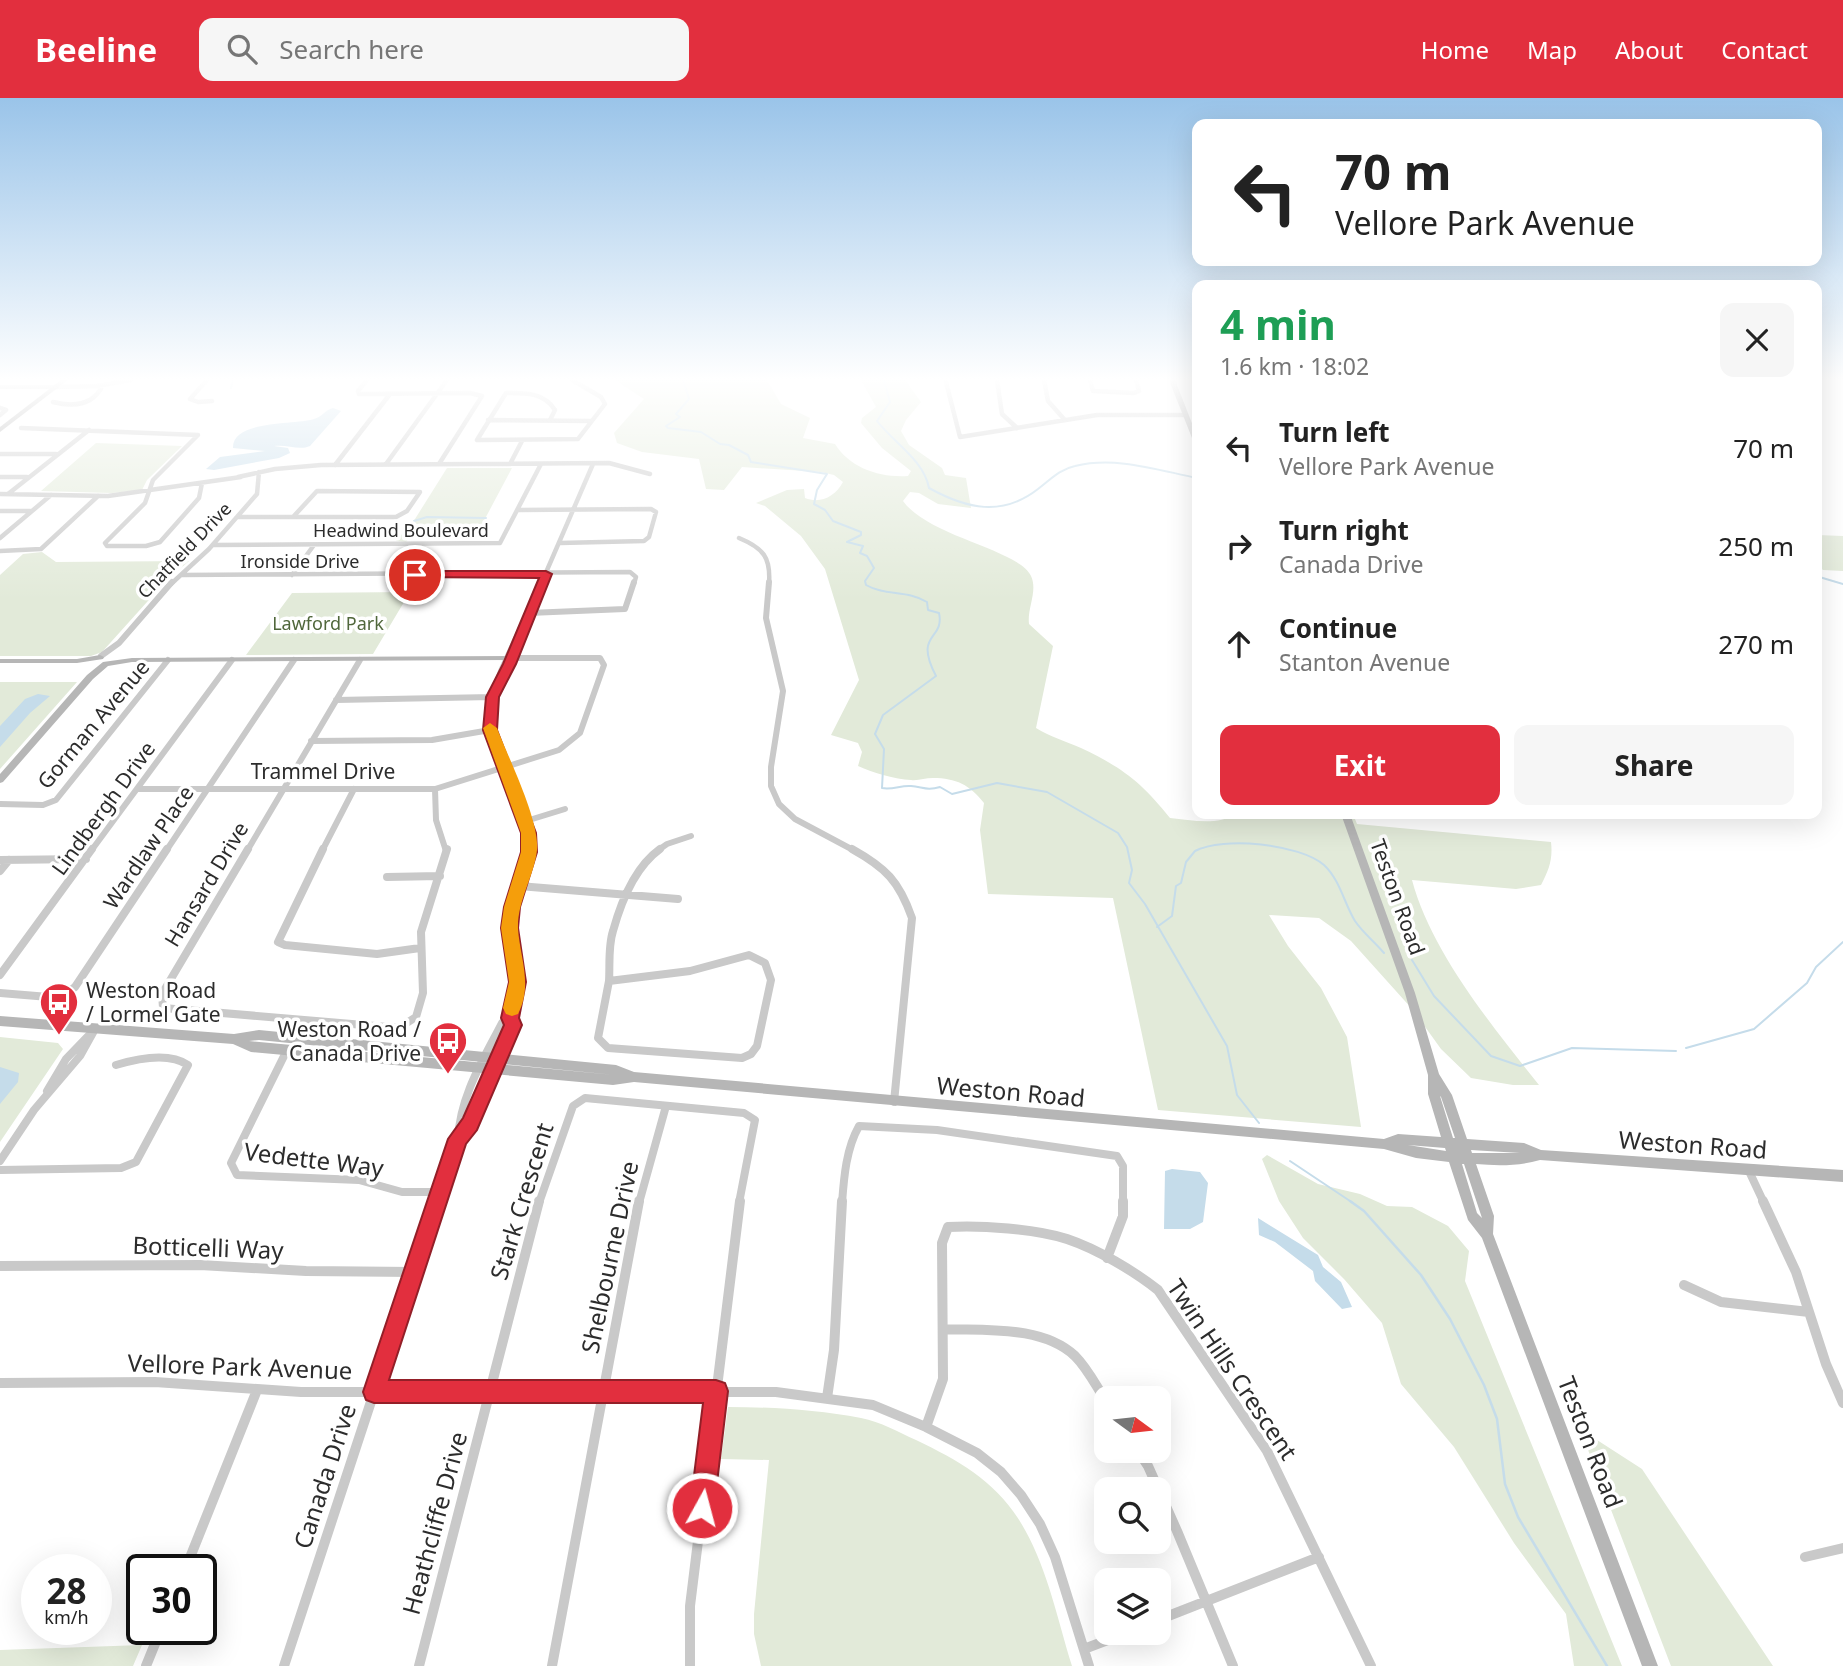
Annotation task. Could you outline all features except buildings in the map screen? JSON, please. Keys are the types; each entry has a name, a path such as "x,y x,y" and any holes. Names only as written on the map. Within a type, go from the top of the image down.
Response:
{"main road":[{"path":"77,661 94,664 107,659"},
{"name":"Chatfield Drive","path":"0,780 107,659"},
{"path":"0,661 509,659"},
{"name":"Chatfield Drive","path":"90,677 94,664"},
{"name":"Teston Road","path":"1347,819 1410,993 1434,1075 1434,1094 1455,1143 1467,1157 1488,1216 1487,1234"},
{"name":"Weston Road","path":"0,1021 234,1039 259,1035 613,1080 634,1077 1384,1144 1400,1151 1453,1156 1527,1160 1540,1155"},
{"name":"Weston Road","path":"234,1039 251,1046 287,1050 490,1063"},
{"name":"Weston Road","path":"1384,1144 1398,1139 1524,1148 1540,1155 1843,1176"},
{"name":"Teston Road","path":"1455,1143 1453,1156 1472,1216 1487,1234 1650,1666"}],"street":[{"path":"180,453 153,480 145,503 105,545 146,546 160,542 200,498 202,483"},
{"path":"335,465 344,453"},
{"path":"386,464 394,453"},
{"path":"439,464 446,453"},
{"path":"510,464 516,453"},
{"path":"0,454 57,454"},
{"path":"8,494 57,454"},
{"name":"Headwind Boulevard","path":"213,545 494,544 502,540 541,464"},
{"path":"311,741 432,740 490,730 492,697 593,464"},
{"path":"0,494 98,496 148,491 283,469 335,465 622,464 650,474"},
{"name":"Chatfield Drive","path":"107,659 257,494 259,473"},
{"path":"0,477 28,477"},
{"path":"237,517 293,517 401,516 407,514 420,492 317,491 293,517"},
{"path":"0,537 51,495"},
{"path":"0,551 41,549 98,496"},
{"path":"518,510 651,509 656,512 649,537 644,541 559,542"},
{"path":"0,511 30,511"},
{"path":"739,538 759,546 766,554 769,565 766,618 783,698 771,777 775,800 795,817 888,871 909,899 912,918 894,1102"},
{"path":"292,575 314,545"},
{"name":"Ironside Drive","path":"181,575 630,572 636,577 625,609 529,613"},
{"name":"Chatfield Drive","path":"107,659 119,643"},
{"name":"Trammel Drive","path":"138,789 435,789 559,750 580,733 604,665 600,658 509,659"},
{"name":"Gorman Avenue","path":"0,804 43,805 56,800 169,660"},
{"name":"Lindbergh Drive","path":"0,975 232,660"},
{"name":"Wardlaw Place","path":"0,993 61,998 75,987 294,660"},
{"path":"283,789 359,660"},
{"path":"336,700 492,697"},
{"name":"Canada Drive","path":"284,1666 458,1139 470,1124 490,1063 513,1025 510,1018 518,982 510,928 512,907 529,852 526,821 490,730"},
{"name":"Hansard Drive","path":"283,789 162,994 160,1003 163,1008 399,1028 416,1017 424,993 420,948 427,909 447,849 436,820 435,789"},
{"path":"354,789 278,942 285,945 377,954 420,948"},
{"path":"526,821 565,809"},
{"path":"609,981 691,971 749,955 760,958 765,963 771,980 757,1046 751,1054 742,1058 608,1048 598,1038 609,981 612,932 637,872 648,858 667,844 691,836"},
{"path":"0,871 4,860 86,859"},
{"path":"387,877 440,876"},
{"path":"519,886 678,899"},
{"path":"0,1161 46,1094 66,1075 89,1045 95,1029"},
{"name":"Vedette Way","path":"287,1050 231,1163 237,1175 359,1180 402,1192 440,1192"},
{"path":"0,1170 121,1168 136,1162 188,1065 182,1062 139,1058 116,1065"},
{"name":"Stark Crescent","path":"490,1391 545,1180 575,1103 584,1098 744,1113 753,1116 755,1120 741,1190 716,1391"},
{"name":"Shelbourne Drive","path":"552,1666 643,1181 666,1106"},
{"path":"827,1398 834,1348 843,1187 851,1137 859,1126 937,1130 1117,1156 1123,1166 1123,1216 1107,1258"},
{"path":"1748,1169 1796,1272 1843,1403"},
{"name":"Twin Hills Crescent","path":"926,1427 943,1379 942,1243 948,1227 981,1225 1058,1237 1076,1242 1107,1258 1149,1282 1173,1310 1267,1451 1371,1666"},
{"name":"Botticelli Way","path":"0,1266 200,1265 306,1271 414,1272"},
{"path":"1684,1285 1721,1302 1809,1312"},
{"path":"943,1329 1029,1336 1051,1343 1071,1353 1095,1386"},
{"name":"Vellore Park Avenue","path":"0,1383 155,1382 257,1390 374,1392 776,1392 873,1405 926,1427 977,1453 1001,1472 1029,1505 1055,1557 1090,1666"},
{"path":"191,1554 257,1390"},
{"name":"Heathcliffe Drive","path":"419,1666 490,1391"},
{"path":"690,1666 688,1625 716,1391"},
{"path":"1145,1463 1233,1666"},
{"path":"1805,1557 1843,1548"},
{"path":"1171,1615 1319,1557"},
{"path":"146,1666 155,1645"},
{"path":"1084,1649 1094,1645"}],"green space":[{"path":"84,453 175,453 147,480 142,490 112,493 41,491"},
{"path":"652,453 842,453 867,470 908,476 911,471 889,453 921,453 942,468 945,475 966,478 971,508 938,504 919,493 910,492 903,501 932,524 1009,558 1031,576 1033,588 1029,624 1053,646 1036,728 1120,769 1140,785 1170,818 1195,821 1355,819 1357,824 1551,842 1550,864 1541,885 1516,889 1412,880 1433,934 1448,961 1484,1014 1539,1085 1513,1085 1471,1078 1441,1049 1413,1010 1351,941 1319,918 1269,915 1288,946 1321,988 1347,1037 1361,1127 1158,1110 1113,898 988,894 980,830 984,803 979,797 968,787 949,779 905,779 864,769 858,766 862,752 858,743 831,735 859,680 825,569 801,536 765,506 756,503 787,490 804,489 805,498 822,500 836,492 843,482 834,475 821,472 742,467 724,490 706,489 699,459"},
{"path":"447,468 512,468 479,530 416,530 406,542 396,541 415,519"},
{"path":"1822,535 1843,536 1843,571 1823,570"},
{"path":"42,552 56,562 189,561 165,582 102,652 91,656 0,656 0,575 23,554"},
{"name":"Lawford Park","path":"410,592 373,654 246,655 292,593"},
{"path":"0,682 77,682 0,769"},
{"path":"0,1037 58,1043 63,1049 0,1142"},
{"path":"1267,1155 1318,1184 1360,1194 1387,1206 1412,1207 1448,1226 1469,1251 1465,1281 1622,1666 1574,1666 1566,1614 1514,1543 1454,1447 1401,1384 1382,1323 1344,1279 1303,1238 1279,1201 1262,1159"},
{"path":"728,1407 812,1411 868,1420 933,1448 978,1476 992,1487 1015,1514 1033,1546 1046,1579 1072,1666 761,1666 754,1634 754,1614 769,1460 721,1459"},
{"path":"1580,1429 1642,1469 1773,1666 1671,1666"},
{"path":"142,1645 133,1666 0,1666 0,1650"}],"water":[{"path":"249,453 290,453 279,458 214,470 206,469 220,457"},
{"path":"38,694 50,696 30,713 0,747 0,726 25,699"},
{"path":"0,1067 19,1073 18,1082 0,1104"},
{"path":"1172,1169 1200,1172 1208,1183 1203,1222 1190,1229 1164,1229 1165,1171"},
{"path":"1258,1218 1318,1255 1323,1267 1341,1282 1352,1307 1342,1309 1315,1281 1313,1271 1275,1242 1259,1235"}],"waterway":[{"path":"745,453 751,462 827,474 817,490 814,504 825,510 833,521 861,532 861,535 847,542 863,546 860,553 867,556 874,568 865,581 866,585 881,591 920,598 927,602 928,610 939,613 938,628 928,644 930,662 936,676 883,715 875,734 884,749 882,788 940,787 952,794 997,783 1047,792 1118,833 1127,847 1132,870 1129,883 1158,926"},
{"path":"908,453 921,469 929,488 957,501 984,507 1011,504 1025,498 1055,475 1090,463 1136,465 1192,477"},
{"path":"414,521 427,517 486,518"},
{"path":"1822,578 1843,584"},
{"path":"1158,926 1172,916 1176,886 1181,883 1186,862 1195,851 1224,844 1261,844 1298,852 1324,865 1338,885 1355,921 1384,953"},
{"path":"1158,926 1227,1046 1237,1095 1259,1123"},
{"path":"1686,1048 1754,1029 1807,983 1816,967 1843,942"},
{"path":"1412,960 1434,996 1491,1056 1520,1066 1572,1048 1676,1051"},
{"path":"1290,1161 1350,1201"},
{"path":"1350,1201 1364,1211 1421,1275 1450,1319 1484,1385 1497,1419 1505,1484 1518,1517 1607,1666"}],"slow traffic":[{"path":"490,728 529,833 529,852 512,907 511,942 518,982 512,1008"}],"place":[{"name":"Weston Road / Lormel Gate","path":"59,1036"},
{"name":"Weston Road / Canada Drive","path":"448,1075"}],"route":[{"path":"415,575 546,574 510,664 492,697 490,713 490,730 529,833 529,852 512,907 510,928 518,982 510,1018 513,1025 486,1081 470,1124 458,1139 374,1392 716,1391 702,1508"}]}
